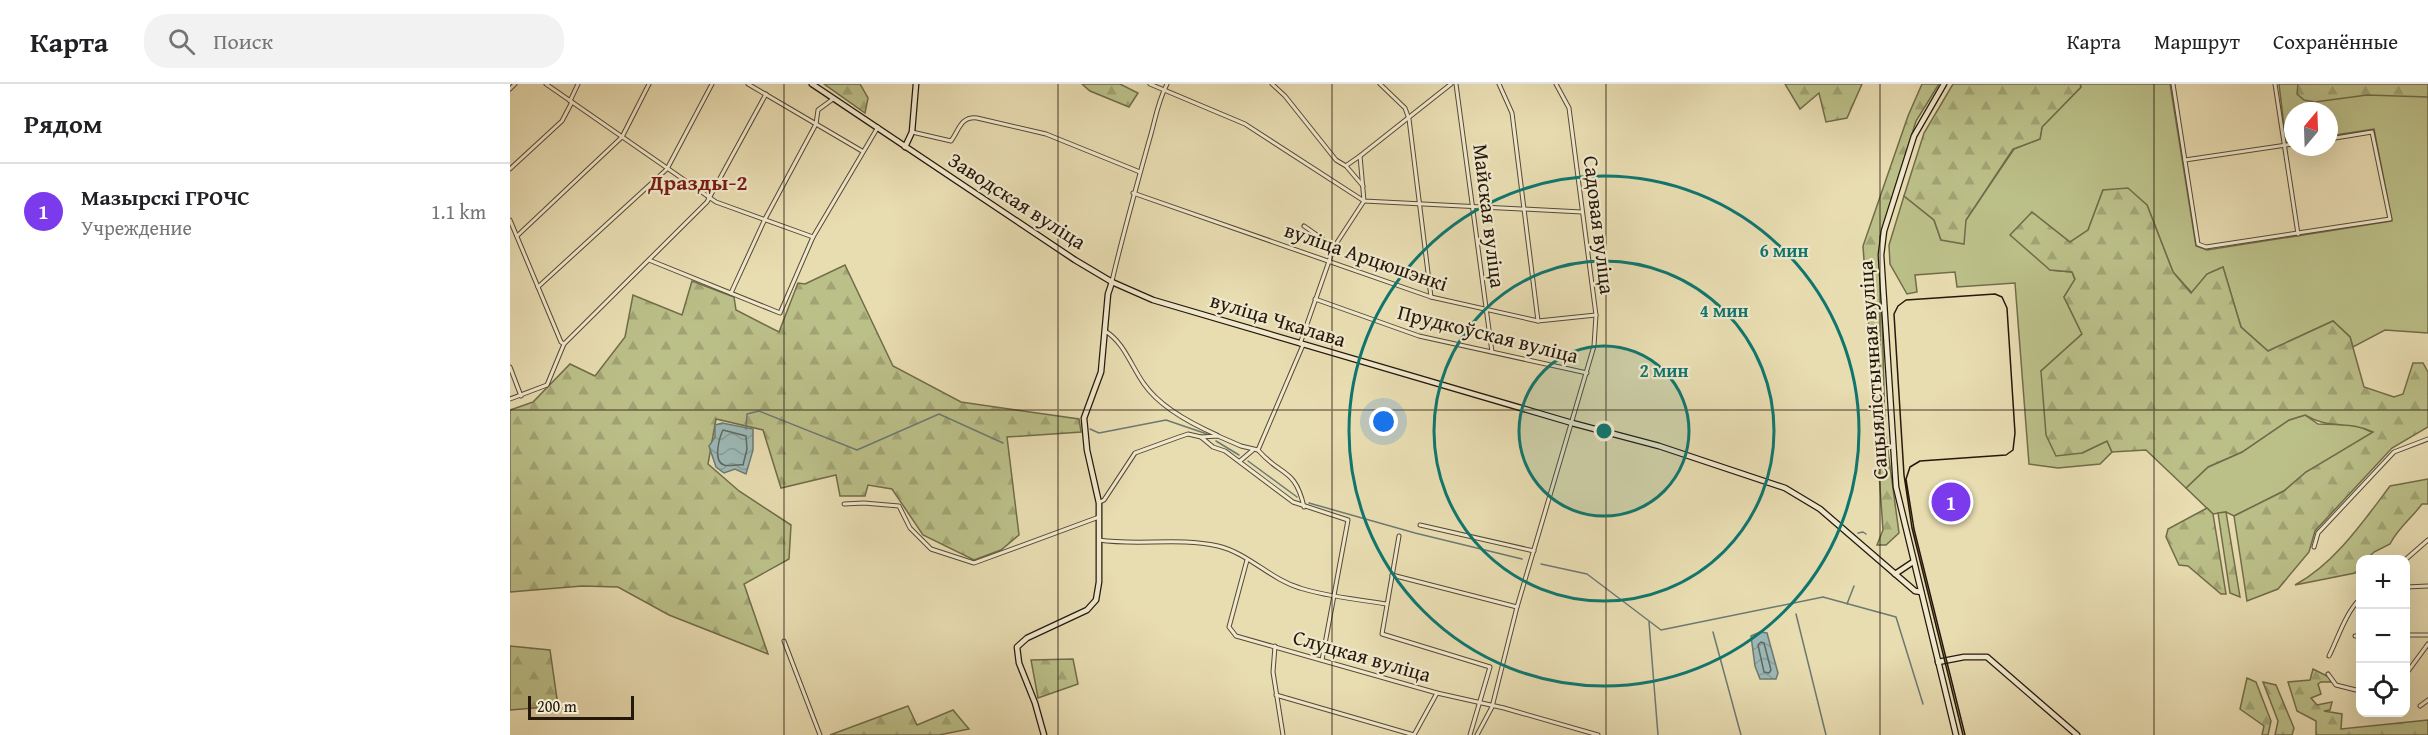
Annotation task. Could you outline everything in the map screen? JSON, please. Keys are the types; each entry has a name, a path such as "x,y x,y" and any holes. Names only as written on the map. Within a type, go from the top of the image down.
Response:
{"main road":[{"name":"Заводская вуліца","path":"812,84 1041,238 1112,282"},
{"path":"905,147 912,132 916,84"},
{"name":"Сацыялістычная вуліца","path":"1944,84 1917,130 1884,231 1882,248 1894,473 1913,562 1956,735"},
{"path":"1044,735 1035,703 1019,663 1017,647 1027,638 1087,610 1095,600 1099,582 1099,503 1085,436 1084,418 1101,372 1108,294 1112,282"},
{"name":"вуліца Чкалава","path":"1112,282 1153,300 1572,423 1659,446 1785,488 1820,509 1915,591 1921,592"},
{"path":"1895,574 1913,562"},
{"path":"1938,662 1976,656 1987,657 2077,735"}],"street":[{"path":"510,89 515,84"},
{"path":"546,84 710,198 813,237"},
{"path":"510,169 562,121 578,84"},
{"path":"518,236 621,136 650,84"},
{"path":"538,286 667,169 712,84"},
{"path":"748,84 862,151"},
{"path":"1150,84 1245,124 1364,201 1582,212"},
{"path":"1112,282 1133,193 1150,138 1152,122 1167,84"},
{"path":"1272,84 1291,103 1336,160 1346,166 1364,187"},
{"path":"1380,84 1405,108 1409,119 1431,297"},
{"path":"1346,166 1453,84"},
{"name":"Майская вуліца","path":"1453,84 1492,352"},
{"path":"1499,84 1512,113 1538,321"},
{"name":"Садовая вуліца","path":"1477,735 1492,706 1517,607 1594,346 1596,315 1569,108 1556,84"},
{"path":"2173,84 2198,244 2206,247 2390,219 2372,132 2338,138"},
{"path":"2275,84 2298,234"},
{"path":"510,399 547,385 564,344 710,198 766,94"},
{"path":"731,293 765,219 816,124 818,110 833,99"},
{"path":"912,132 951,141 961,122 970,117 977,118 1046,134 1140,171"},
{"path":"649,260 780,313 813,237 878,127"},
{"path":"2185,160 2283,146"},
{"path":"1240,462 1256,450 1293,375 1315,299 1334,247 1364,201 1360,156"},
{"name":"вуліца Арцюшэнкі","path":"1133,193 1431,297 1538,321 1596,315"},
{"path":"510,220 561,342 564,344"},
{"path":"1304,226 1334,247"},
{"name":"Прудкоўская вуліца","path":"1315,299 1419,336 1587,373"},
{"path":"1105,331 1116,337 1145,386 1165,404 1218,436 1256,450 1268,462 1296,480 1304,507"},
{"path":"510,367 521,396"},
{"path":"1099,503 1104,500 1135,453 1188,434 1201,437 1218,436"},
{"path":"1201,437 1304,507 1348,520 1323,658"},
{"path":"2314,547 2318,533 2394,452 2428,439"},
{"path":"844,504 864,502 899,506 910,528 931,549 974,563 1099,517"},
{"path":"1420,525 1534,551"},
{"path":"1399,536 1382,634 1490,667 1470,735"},
{"path":"1099,540 1185,540 1240,553 1247,560 1298,588 1386,604"},
{"path":"2410,556 2428,540"},
{"name":"Слуцкая вуліца","path":"1247,560 1229,627 1236,636 1323,658 1437,693 1598,735"},
{"path":"1392,575 1517,607"},
{"path":"2410,587 2428,586"},
{"path":"2329,656 2340,637 2345,620 2356,606"},
{"path":"2410,635 2428,635"},
{"path":"784,641 820,735"},
{"path":"2410,669 2428,644"},
{"path":"1275,646 1273,672 1283,735"},
{"path":"2328,674 2336,685 2356,691"},
{"path":"1276,695 1414,735 1437,693"},
{"path":"2420,706 2428,700"}],"green space":[{"path":"824,84 860,84 868,98 865,113"},
{"path":"1082,84 1120,84 1138,93 1129,107 1090,91"},
{"path":"1785,84 1862,84 1847,118 1826,122 1819,93 1800,109"},
{"path":"1922,84 1939,84 1916,121 1880,236 1885,429 1899,533 1886,545 1877,545 1883,530 1863,246 1908,116"},
{"path":"1953,84 2080,84 2081,87 2042,127 2040,139 2013,149 1966,220 1964,244 1941,240 1934,220 1904,196 1924,133"},
{"path":"2080,84 2170,84 2196,246 2207,250 2392,221 2374,129 2338,135 2338,102 2284,102 2284,126 2279,84 2428,84 2428,333 2385,330 2353,347 2350,337 2333,321 2268,351 2241,327 2223,267 2207,274 2192,293 2173,272 2147,205 2103,190 2088,230 2070,242 2032,213 2050,270 2072,272 2075,280 2064,297 2082,334 2041,371 2082,453 2107,441 2112,452 2100,464 2058,468 2029,464 2015,283 1957,287 1955,272 1915,275 1917,292 1907,294 1890,264 1889,245 1904,196 1934,220 1941,240 1966,220 2014,149 2040,139 2042,127 2081,87"},
{"path":"2298,84 2428,84 2428,97 2367,95 2315,102 2304,100 2297,94"},
{"path":"2128,188 2147,205 2173,272 2191,293 2207,274 2223,267 2241,327 2268,351 2333,321 2350,337 2364,387 2394,397 2403,394 2413,363 2423,363 2428,372 2428,427 2392,448 2315,531 2309,552 2278,589 2247,601 2234,516 2284,491 2306,472 2373,432 2355,426 2314,420 2305,415 2289,420 2242,452 2208,467 2186,488 2146,450 2112,452 2107,441 2082,453 2056,456 2046,435 2041,371 2082,334 2064,297 2075,279 2072,272 2050,270 2010,235 2032,212 2070,242 2088,230 2103,190"},
{"path":"845,265 893,366 961,402 1079,419 1081,432 1007,437 1019,535 1001,550 974,560 923,535 892,489 868,485 865,496 840,496 836,475 781,488 763,430 716,419 708,464 739,491 791,525 789,559 744,584 768,654 669,615 618,587 582,586 510,592 510,410 533,402 570,364 595,376 625,337 633,295 682,315 692,281 734,297 736,310 779,332 798,283 805,284"},
{"path":"2305,415 2318,424 2356,425 2374,433 2306,472 2284,491 2234,516 2226,512 2213,514 2186,488 2208,467 2242,452 2289,420"},
{"path":"2428,479 2428,504 2422,504 2390,544 2371,555 2356,555 2355,573 2295,585 2335,554 2390,486"},
{"path":"2207,508 2213,514 2226,594 2221,594 2188,566 2179,565 2166,537 2168,529"},
{"path":"2226,512 2240,597 2230,593 2218,513"},
{"path":"510,646 550,650 558,706 510,710"},
{"path":"1073,659 1078,684 1038,698 1031,660"},
{"path":"2313,669 2329,677 2331,682 2318,684 2321,694 2311,698 2317,705 2332,702 2330,710 2324,711 2342,714 2341,729 2428,720 2428,735 2316,735 2316,721 2297,711 2288,682 2310,680"},
{"path":"2247,678 2256,682 2271,721 2268,735 2262,735 2264,726 2240,709"},
{"path":"2263,682 2276,685 2294,728 2292,735 2275,735 2278,721"},
{"path":"908,706 917,725 953,710 969,729 939,735 830,735"}],"water":[{"path":"722,423 753,429 753,450 746,474 735,469 724,473 716,467 709,446 715,437 715,425"},
{"path":"1760,632 1767,633 1778,673 1776,679 1760,679 1755,666 1751,636"}],"waterway":[{"path":"746,429 747,414 759,411 857,450 939,414 1003,443"},
{"path":"1090,429 1099,433 1166,420 1207,434"},
{"path":"1216,441 1239,455"},
{"path":"1248,461 1297,497"},
{"path":"1309,503 1415,533 1522,559"},
{"path":"1858,533 1866,534"},
{"path":"1541,564 1587,574 1661,630 1823,597 1896,617 1923,704"},
{"path":"1847,604 1854,586"},
{"path":"1796,614 1826,735"},
{"path":"1649,622 1658,735"},
{"path":"1713,632 1741,735"}],"tram line":[{"path":"1963,735 1912,528 1904,475 1894,314 1898,306 1906,300 1995,294 2002,297 2007,308 2015,433 2013,450 2006,455 1920,461 1910,467 1906,479 1914,529 1965,735"}],"place":[{"name":"Мазырскі ГРОЧС","path":"1951,502"}],"district":[{"name":"Дразды-2","path":"698,182"}]}
